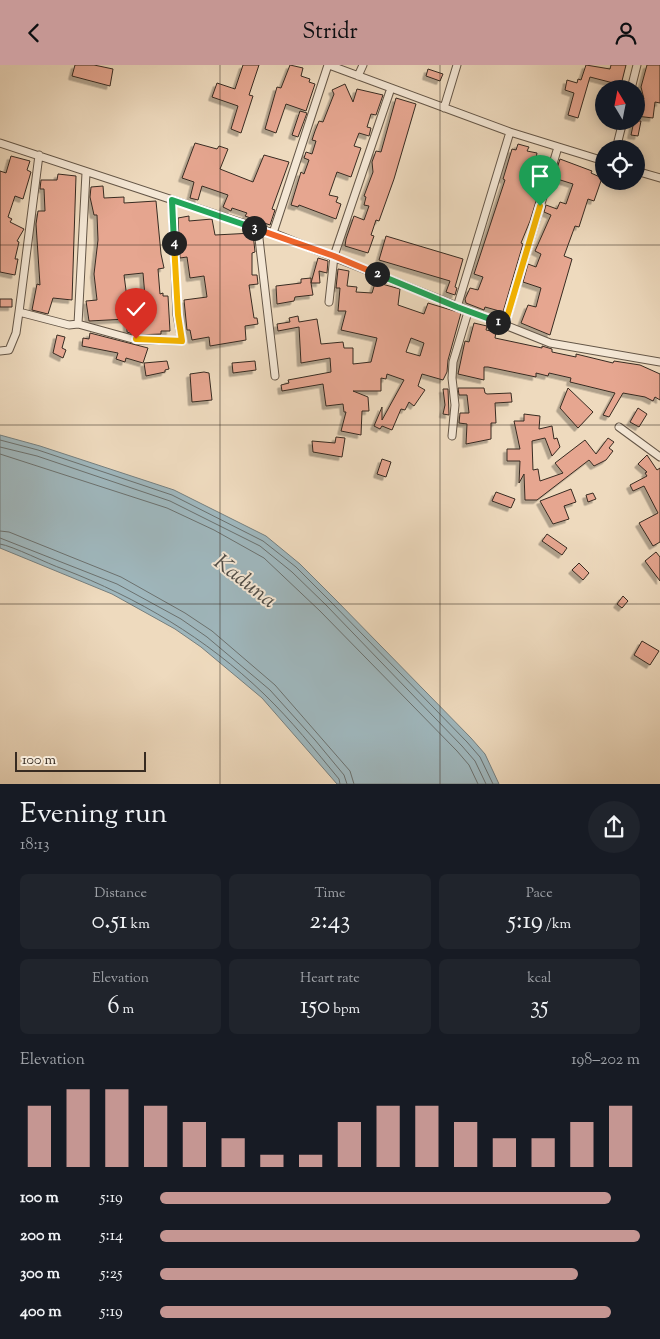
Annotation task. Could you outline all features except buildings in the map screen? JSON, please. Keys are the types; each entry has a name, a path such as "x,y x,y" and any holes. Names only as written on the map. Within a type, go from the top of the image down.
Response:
{"street":[{"path":"273,233 328,65 510,132 595,158"},
{"path":"358,76 363,65"},
{"path":"444,108 457,65"},
{"path":"633,80 637,65"},
{"path":"329,302 334,256 392,88"},
{"path":"457,307 510,132"},
{"path":"0,143 39,155 86,173 273,233 550,343 660,362"},
{"path":"505,324 558,147"},
{"path":"0,351 9,350 16,333 39,155"},
{"path":"78,324 86,173"},
{"path":"645,174 660,178"},
{"path":"19,312 69,325 78,324 136,339 182,341 178,315 172,200"},
{"path":"258,229 275,376"},
{"path":"452,435 455,405 452,378 453,362 468,312"},
{"path":"619,427 660,457"}],"water":[{"name":"Kaduna","path":"0,435 40,446 174,490 266,536 300,564 471,738 485,754 499,784 337,784 262,698 201,647 175,629 112,594 0,548"}],"route":[{"path":"136,339 182,341 178,315 172,200 273,233 457,307 505,324 540,206"}]}
